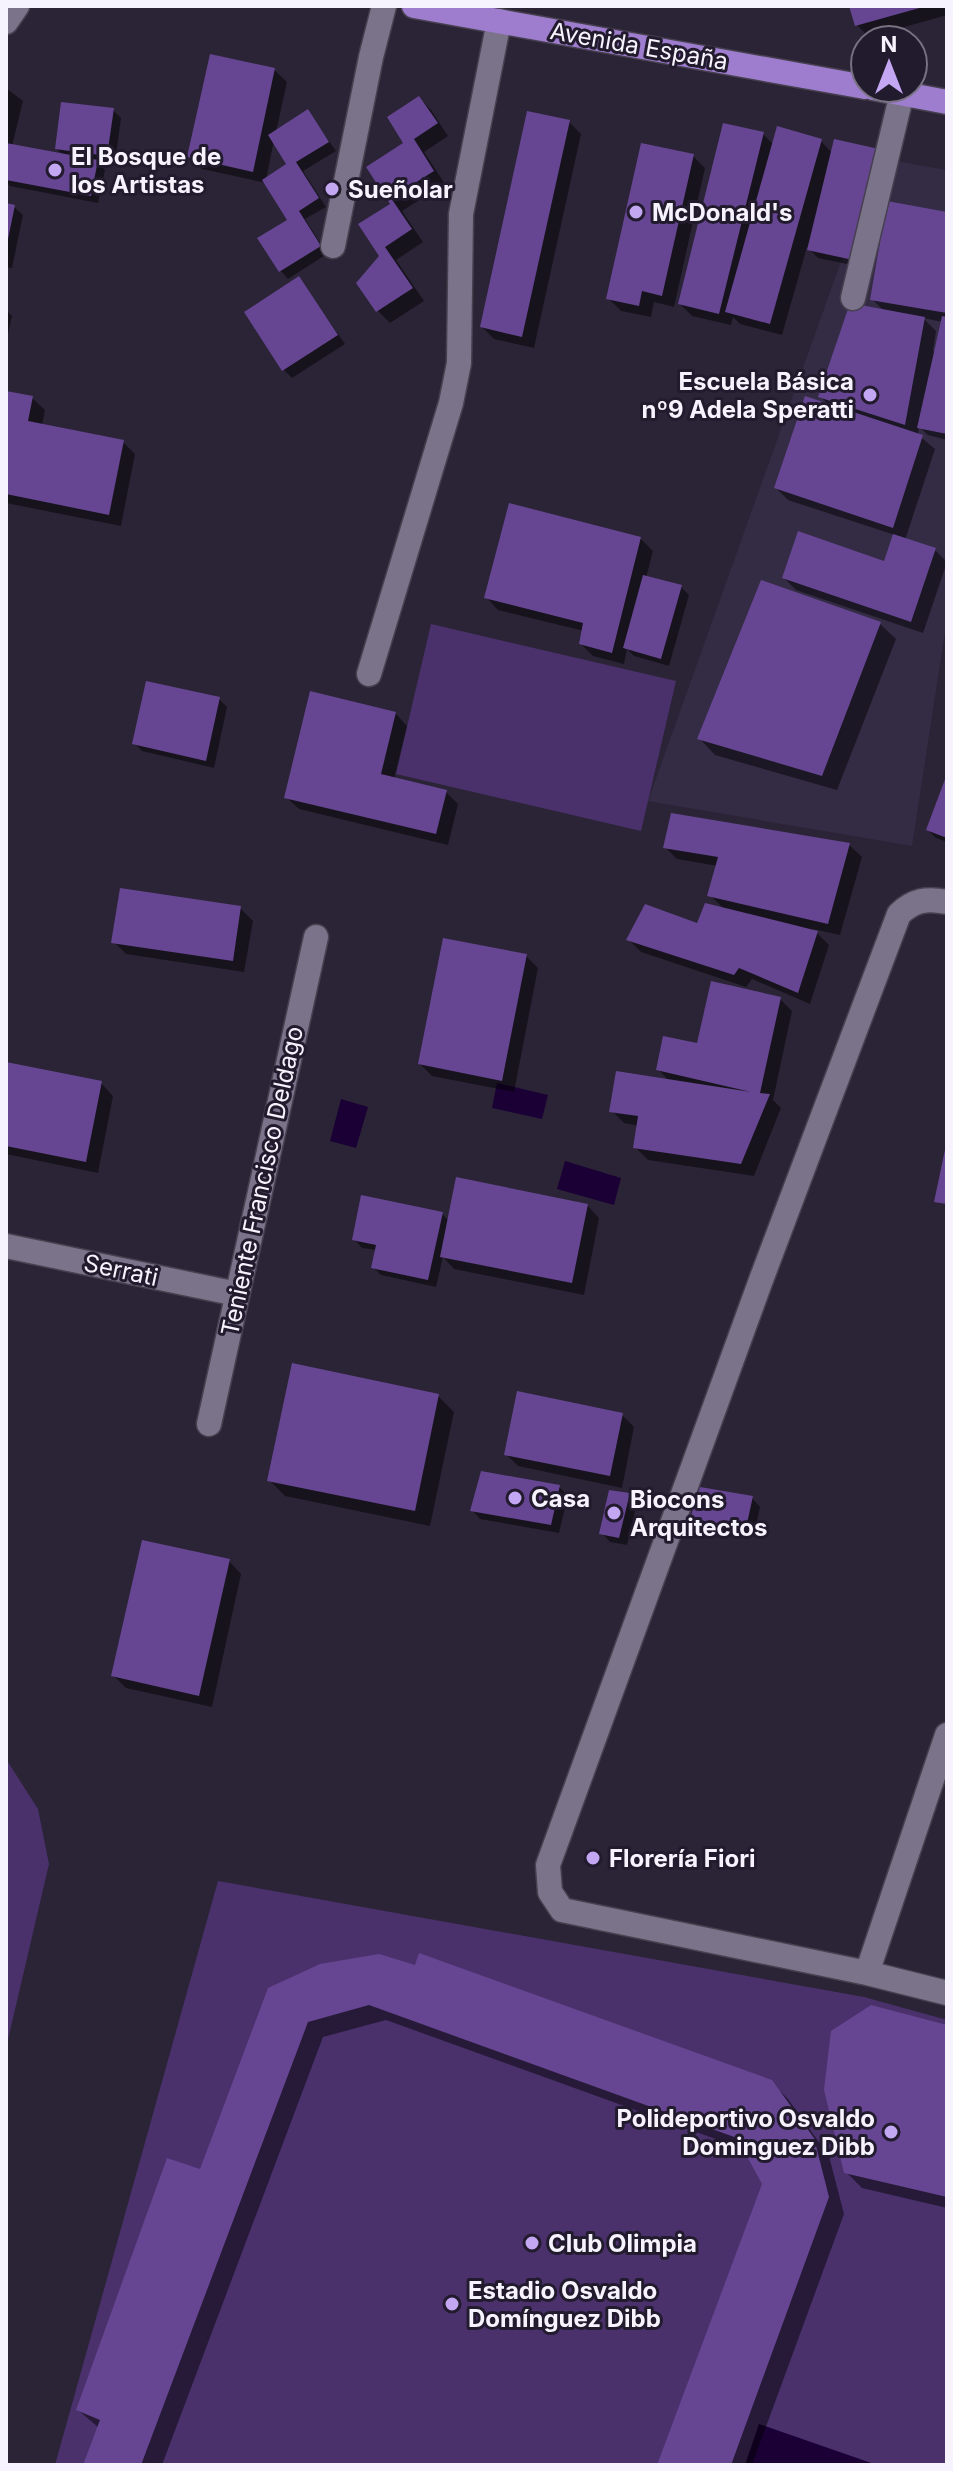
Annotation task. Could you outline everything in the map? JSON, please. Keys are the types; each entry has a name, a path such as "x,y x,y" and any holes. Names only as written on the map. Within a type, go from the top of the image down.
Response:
{"main road":[{"name":"Avenida España","path":"426,7 849,84"}],"street":[{"path":"6,22 17,6"},
{"path":"333,246 384,6"},
{"path":"369,674 451,403 459,363 461,214 499,21"},
{"path":"853,298 899,104"},
{"path":"947,902 931,899 912,902 899,914 761,1280 548,1865 550,1892 562,1910 867,1973 947,1993"},
{"name":"Teniente Francisco Deldago","path":"209,1424 316,937"},
{"name":"Serrati","path":"6,1246 237,1294"},
{"path":"867,1973 947,1735"}],"shaded area":[{"name":"Escuela Básica nº9 Adela Speratti","path":"878,158 947,170 947,619 912,846 648,801"},
{"path":"431,624 676,681 641,831 396,774"},
{"path":"497,1083 548,1095 542,1119 492,1108"},
{"path":"341,1099 368,1107 356,1148 330,1141"},
{"path":"565,1161 621,1178 614,1205 557,1189"},
{"path":"6,1759 38,1809 49,1864 6,2048"},
{"name":"Club Olimpia","path":"218,1881 864,1997 947,2020 947,2465 55,2465"},
{"path":"759,2424 877,2465 745,2465"}],"building":[{"path":"849,6 923,6 862,24 854,24"},
{"path":"210,54 275,68 253,172 187,157"},
{"path":"419,96 438,123 414,139 434,171 391,198 412,229 385,247 413,288 376,312 356,283 379,256 358,224 390,204 366,167 403,143 387,117"},
{"path":"61,102 114,108 107,156 55,149"},
{"path":"308,109 329,142 296,162 319,198 299,211 321,246 279,272 257,238 287,220 262,180 286,164 268,135"},
{"path":"527,111 570,120 522,337 480,327"},
{"path":"723,123 764,132 719,314 678,304"},
{"path":"777,126 822,139 770,324 725,312"},
{"path":"834,139 879,149 853,260 807,250"},
{"path":"6,143 98,160 91,196 6,180"},
{"path":"641,143 694,154 662,296 642,291 639,306 606,299"},
{"path":"887,201 947,212 947,313 870,300"},
{"path":"6,203 15,205 7,244 6,244"},
{"path":"299,276 338,335 282,371 244,312"},
{"path":"850,303 925,317 905,425 818,397"},
{"path":"942,316 947,317 947,434 917,428"},
{"path":"6,391 33,396 28,421 124,440 109,515 6,494"},
{"path":"805,396 923,435 893,528 774,488"},
{"path":"509,503 641,537 612,653 579,644 583,623 484,598"},
{"path":"798,531 884,561 893,534 936,548 911,622 782,578"},
{"path":"643,575 682,585 661,659 623,648"},
{"path":"761,580 881,622 822,776 697,739"},
{"path":"146,681 220,697 206,761 132,744"},
{"path":"310,691 396,712 381,774 447,790 436,834 284,798"},
{"path":"947,774 947,838 926,830"},
{"path":"671,813 850,843 828,924 707,896 718,857 663,848"},
{"path":"120,888 241,906 233,961 111,943"},
{"path":"705,903 818,931 798,993 739,968 734,975 626,940 645,904 697,923"},
{"path":"443,938 527,954 502,1081 418,1064"},
{"path":"711,981 781,997 760,1093 770,1094 741,1164 633,1148 638,1116 609,1112 616,1071 751,1092 656,1070 663,1036 697,1043"},
{"path":"6,1062 102,1081 86,1162 6,1146"},
{"path":"947,1145 947,1204 934,1202"},
{"path":"456,1177 588,1204 572,1283 440,1257"},
{"path":"361,1195 443,1212 428,1280 371,1268 376,1245 352,1240"},
{"path":"292,1363 439,1394 415,1511 267,1481"},
{"path":"517,1391 623,1413 610,1476 504,1455"},
{"name":"Casa","path":"481,1471 560,1485 551,1525 470,1511"},
{"path":"700,1487 753,1496 746,1528 690,1519"},
{"name":"Biocons Arquitectos","path":"609,1490 630,1493 619,1538 599,1534"},
{"path":"142,1540 230,1559 199,1696 111,1676"},
{"path":"419,1953 772,2080 814,2138 829,2197 731,2465 657,2465 762,2184 737,2138 369,2005 308,2022 141,2465 83,2465 100,2420 76,2410 167,2158 200,2169 268,1988 320,1964 379,1954 415,1965"},
{"name":"Polideportivo Osvaldo Dominguez Dibb","path":"871,2005 947,2025 947,2197 844,2173 824,2090 831,2031"}],"place":[{"name":"El Bosque de los Artistas","path":"55,170"},
{"name":"Sueñolar","path":"332,189"},
{"name":"McDonald's","path":"636,212"},
{"name":"Escuela Básica nº9 Adela Speratti","path":"870,395"},
{"name":"Casa","path":"515,1498"},
{"name":"Biocons Arquitectos","path":"614,1513"},
{"name":"Florería Fiori","path":"593,1858"},
{"name":"Polideportivo Osvaldo Dominguez Dibb","path":"891,2132"},
{"name":"Club Olimpia","path":"532,2243"},
{"name":"Estadio Osvaldo Domínguez Dibb","path":"452,2304"}]}
